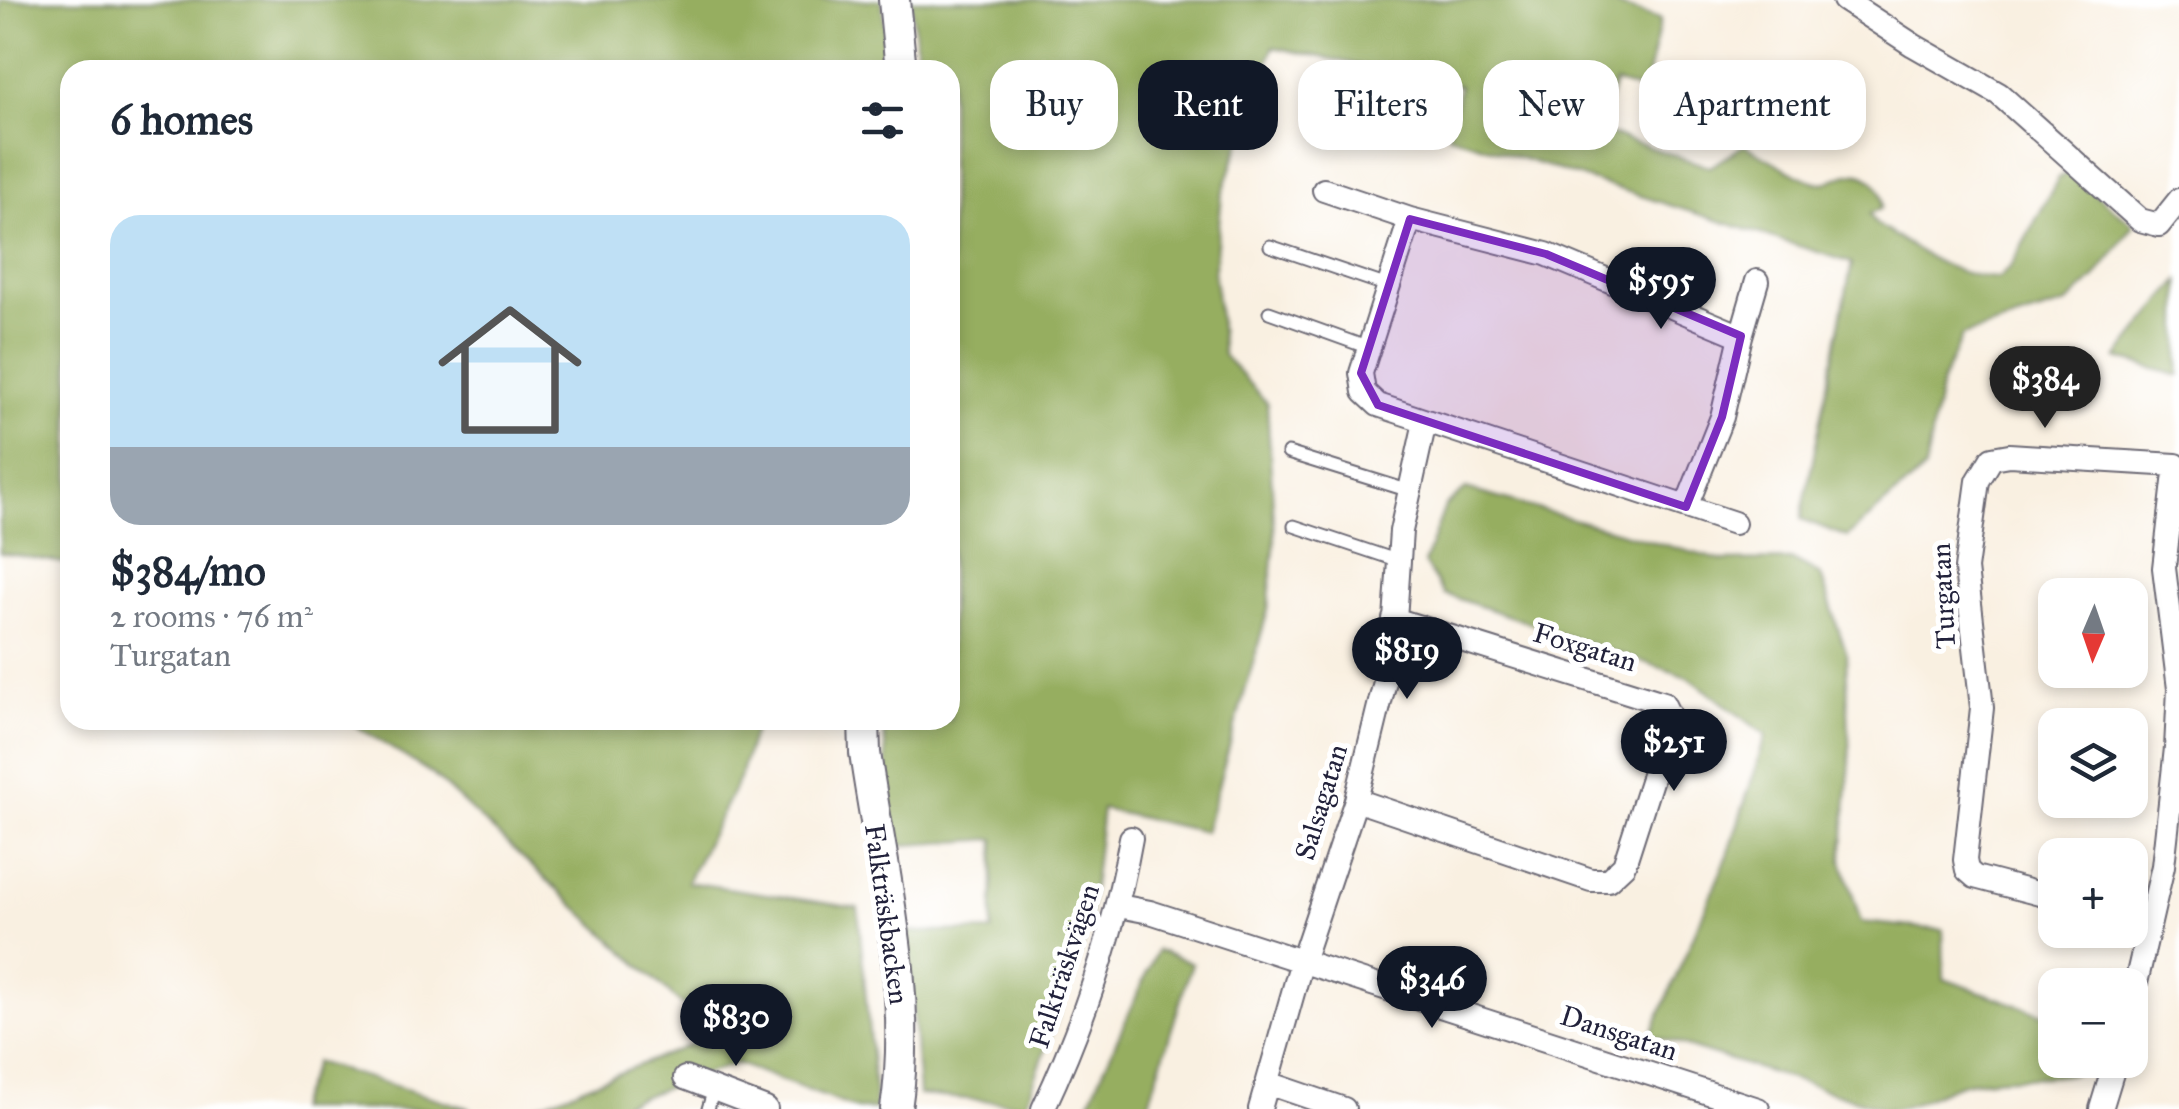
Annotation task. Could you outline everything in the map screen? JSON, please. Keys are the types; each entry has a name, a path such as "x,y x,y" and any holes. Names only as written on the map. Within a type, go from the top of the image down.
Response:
{"street":[{"path":"894,0 899,60"},
{"path":"1844,0 1999,94 2140,220 2159,226 2179,200"},
{"path":"1324,190 1410,218 1546,254 1740,336"},
{"path":"1410,218 1361,374 1364,392 1378,404 1425,422 1734,523"},
{"path":"1686,507 1722,416 1757,281"},
{"name":"Salsagatan","path":"1260,1109 1302,961 1356,800 1392,650 1401,531 1425,422"},
{"name":"Turgatan","path":"2038,893 1975,876 1967,870 1964,860 1982,708 1966,569 1978,481 1992,458 2009,454 2176,466 2164,568 2178,689 2176,748 2162,866 2148,901"},
{"name":"Foxgatan","path":"1356,800 1591,880 1608,880 1624,865 1671,718 1663,703 1394,618"},
{"name":"Falkträskbacken","path":"864,730 900,974 902,1067 896,1109"},
{"name":"Falkträskvägen","path":"1044,1109 1071,1050 1119,906 1131,838"},
{"name":"Dansgatan","path":"1119,906 1150,912 1758,1109"},
{"path":"686,1078 711,1099 766,1109"},
{"path":"2102,1109 2111,1078"},
{"path":"1268,1082 1344,1109"}],"lane":[{"path":"1270,246 1388,286"},
{"path":"1270,312 1369,348"},
{"path":"1288,453 1410,491"},
{"path":"1294,526 1399,561"}],"highlighted area":[{"path":"1410,219 1546,254 1741,336 1722,417 1686,507 1378,405 1361,373"}],"green space":[{"path":"0,0 882,0 889,60 60,60 60,562 0,553"},
{"path":"911,0 1599,0 1661,19 1651,60 1639,60 1639,90 1619,83 1619,60 1483,60 1483,146 1463,140 1463,60 1335,60 1273,47 1269,60 1138,60 1138,150 1238,150 1222,195 1214,273 1223,355 1267,403 1275,540 1268,610 1205,832 1102,809 1088,932 1026,1104 919,1095 907,932 992,931 995,839 893,846 884,730 960,730 960,60 918,60"},
{"path":"1619,137 1639,144 1639,150 1658,150 1710,167 1736,150 1753,150 1819,183 1850,174 1864,175 1881,194 1881,208 1870,214 1876,224 1934,260 1982,277 1999,278 2011,266 2059,177 2069,173 2134,225 2095,278 2067,304 1962,336 1941,383 1925,469 1847,537 1801,519 1852,263 1495,150 1619,150"},
{"path":"2179,280 2179,376 2117,358"},
{"path":"1466,489 1723,561 1793,560 1821,575 1846,652 1850,764 1842,860 1861,922 1943,930 1944,979 2038,1012 2038,1077 1969,1082 1908,1106 1886,1109 1651,1035 1728,855 1766,735 1688,677 1444,594 1424,563 1445,506"},
{"path":"363,730 754,730 739,779 687,882 858,908 876,1109 857,1109 736,1063 608,1109 528,1109 715,1035 432,774"},
{"path":"1157,950 1192,963 1147,1109 1086,1109"},
{"path":"315,1062 471,1109 296,1109"}]}
